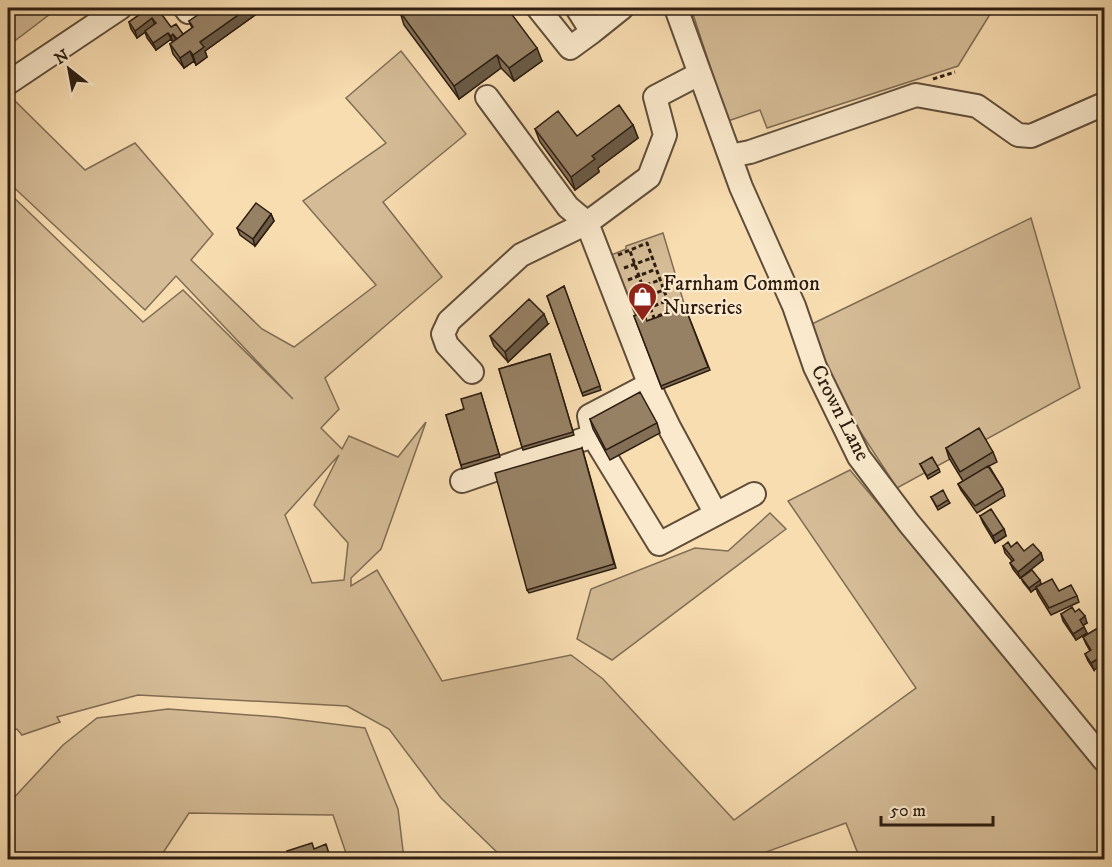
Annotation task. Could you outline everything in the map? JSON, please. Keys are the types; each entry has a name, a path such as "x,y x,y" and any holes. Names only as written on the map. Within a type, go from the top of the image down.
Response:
{"street":[{"path":"8,83 120,8"},
{"path":"185,8 188,12 195,8"},
{"path":"538,8 570,48 622,8"},
{"path":"577,8 592,32"},
{"name":"Crown Lane","path":"676,8 730,156 794,306 815,367 859,457 908,522 1104,760"},
{"path":"472,372 447,345 443,334 449,321 521,255 587,223 649,177 665,135 655,97 699,74"},
{"path":"730,156 750,152 916,96 977,106 1018,135 1031,136 1104,104"},
{"path":"486,97 568,207 587,223 610,266 650,384 669,428 716,514"},
{"path":"650,384 590,416 593,436 659,544 754,494"},
{"path":"462,481 593,436"}],"path":[{"path":"610,266 630,250 647,243 671,310 654,318 630,250"},
{"path":"610,266 635,264 652,257"},
{"path":"621,282 656,269"},
{"path":"625,293 660,279"},
{"path":"629,303 664,290"},
{"path":"633,314 668,301"}],"shaded area":[{"path":"8,8 58,8 8,46"},
{"path":"691,8 1044,8 992,11 958,66 767,128 760,110 728,121"},
{"path":"401,51 466,134 383,202 442,277 325,378 339,409 321,428 342,449 349,436 398,457 426,422 381,549 351,578 351,586 377,570 442,681 571,655 603,679 734,820 916,688 788,501 850,470 1104,775 1104,859 860,859 846,823 747,859 504,859 441,798 389,729 347,706 138,695 57,717 60,722 22,735 17,729 8,732 8,192 143,322 183,290 293,399 176,276 145,310 8,182 8,101 12,98 85,170 135,143 213,234 191,260 262,329 294,347 376,285 303,201 386,143 346,98","holes":["339,455 314,505 348,543 344,580 312,583 285,515"]},
{"path":"1031,218 1080,388 897,488 839,399 812,324"},
{"path":"663,233 686,310 648,324 630,321 609,256 626,249 626,246"},
{"path":"770,513 786,529 612,660 577,639 591,589 695,548 728,551"},
{"path":"168,709 277,717 365,728 398,809 404,859 348,859 333,815 189,813 159,859 8,859 8,804 63,745 97,718"}],"building":[{"path":"149,8 157,8 171,27 176,24 183,34 177,39 173,34 171,36 168,33 153,43 145,31 156,23 152,18 135,31 129,22"},
{"path":"208,8 248,8 200,42 204,47 193,55 190,51 180,58 170,44 193,27 189,21"},
{"path":"406,8 507,8 537,48 509,68 497,55 454,86 400,12"},
{"path":"619,105 633,125 592,156 595,159 571,177 535,129 558,111 577,136"},
{"path":"256,203 271,214 253,239 237,228"},
{"path":"564,286 600,386 582,393 547,296"},
{"path":"529,299 544,314 505,352 490,336"},
{"path":"685,307 708,367 661,386 634,316 644,312 647,321"},
{"path":"550,354 573,432 522,447 499,369"},
{"path":"640,392 657,423 606,450 590,419"},
{"path":"481,393 499,454 461,465 446,415 464,409 461,399"},
{"path":"979,428 993,452 960,472 946,448"},
{"path":"582,448 614,564 527,590 495,473"},
{"path":"932,457 939,469 927,476 920,464"},
{"path":"988,466 1003,489 975,506 958,484"},
{"path":"943,490 948,500 937,507 931,497"},
{"path":"991,509 1004,529 993,536 980,516"},
{"path":"1008,542 1011,547 1017,542 1024,551 1033,544 1041,553 1018,572 1010,563 1014,560 1003,546"},
{"path":"1032,570 1040,580 1029,588 1021,578"},
{"path":"1052,579 1059,591 1071,585 1077,596 1049,608 1036,587"},
{"path":"1072,607 1075,612 1079,609 1085,616 1080,620 1084,627 1073,634 1061,614"},
{"path":"1098,628 1104,638 1104,655 1091,663 1085,654 1091,650 1083,637"},
{"path":"312,843 314,849 326,844 331,860 290,860 287,851"}],"place":[{"name":"Farnham Common Nurseries","path":"642,322"}]}
